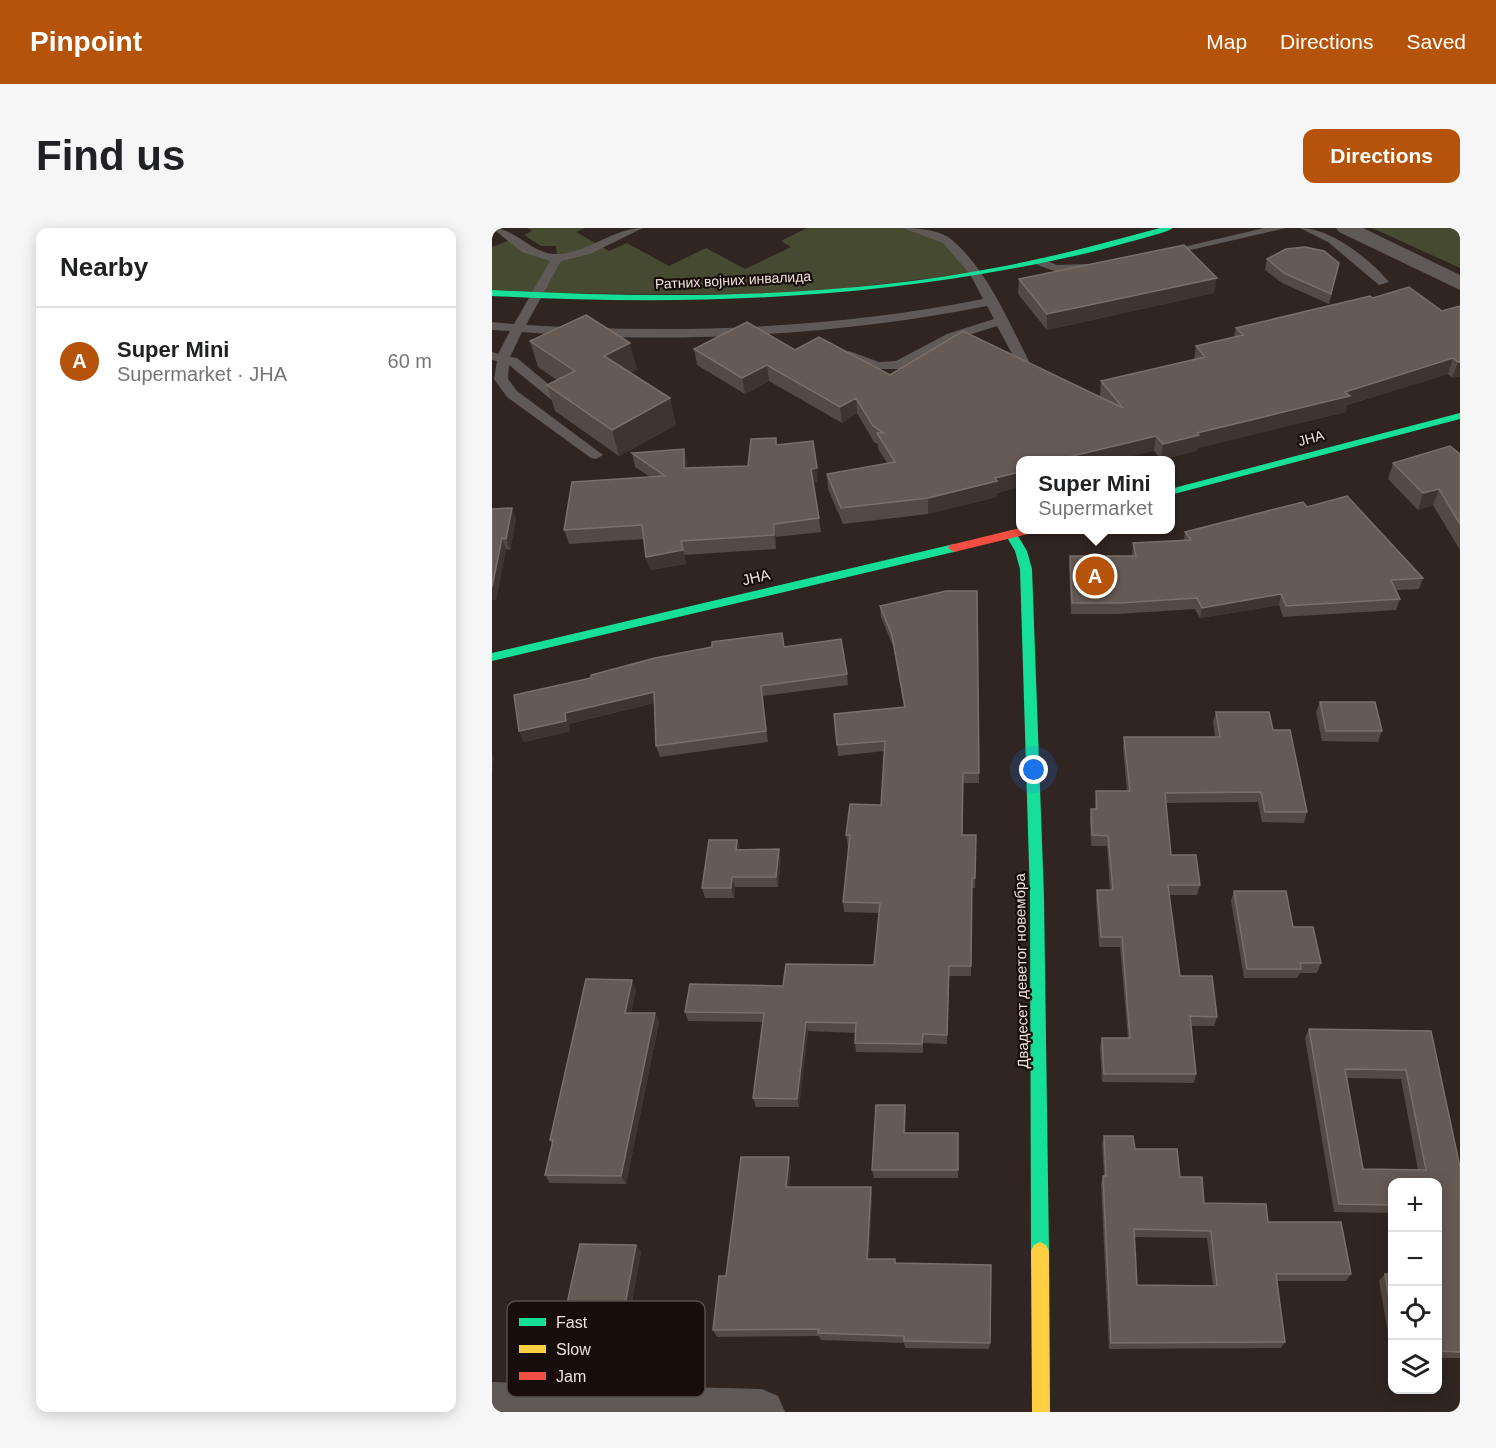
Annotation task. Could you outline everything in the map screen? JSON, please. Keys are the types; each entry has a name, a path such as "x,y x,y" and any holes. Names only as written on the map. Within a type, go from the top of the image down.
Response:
{"street":[{"name":"Ратних војних инвалида","path":"492,292 657,301 870,288 1040,262 1103,248 1169,228"},
{"path":"1346,228 1460,283"},
{"name":"ЈНА","path":"1175,491 1460,416"},
{"name":"ЈНА","path":"492,657 1016,533"},
{"name":"Двадесет деветог новембра","path":"1011,534 1021,551 1026,580 1037,897 1041,1412"},
{"path":"492,1405 762,1412"}],"lane":[{"path":"496,228 530,252 557,258 580,254 637,228"},
{"path":"909,228 946,241 975,273 1027,369"},
{"path":"1155,255 1280,228"},
{"path":"1306,228 1332,240 1383,282"},
{"path":"557,258 519,328 497,357 501,378 512,394 596,455"},
{"path":"1040,262 1055,269 1078,270 1100,266"},
{"path":"492,326 616,334 696,333 894,318 991,301"},
{"path":"837,350 869,365 892,367 911,361 945,340 977,326 1002,321"},
{"path":"497,357 512,361 558,398"}],"green space":[{"path":"527,228 585,228 576,232 609,251 627,243 669,266 706,248 745,269 791,247 781,241 807,228 909,228 947,241 975,273 786,295 492,293 492,247 513,239 557,258 556,246 541,246 524,235 532,231"},
{"path":"1372,228 1460,228 1460,268"}],"building":[{"path":"1184,245 1217,278 1047,314 1019,279"},
{"path":"1305,247 1324,251 1339,263 1331,294 1284,273 1267,259 1286,249"},
{"path":"1409,287 1442,311 1460,306 1460,362 1453,358 1345,392 1350,396 1197,433 1199,435 1163,444 1156,436 1073,456 1016,456 1016,473 995,478 997,481 928,498 841,508 827,474 895,462 877,433 884,433 873,426 856,398 840,407 767,365 742,378 694,349 747,322 795,350 819,337 890,375 963,331 1123,408 1101,381 1205,357 1196,346 1243,335 1236,328 1370,296 1373,298"},
{"path":"586,315 630,343 604,356 670,398 612,430 547,385 575,371 530,341"},
{"path":"776,438 776,445 813,441 817,468 811,469 819,518 774,524 774,535 681,541 683,550 646,557 642,525 564,530 572,482 665,476 632,453 684,449 684,468 748,466 751,439"},
{"path":"1450,446 1460,454 1460,524 1439,489 1423,493 1393,463"},
{"path":"1347,496 1423,578 1391,580 1400,599 1286,606 1281,594 1202,608 1197,598 1119,603 1072,603 1070,556 1136,556 1133,543 1191,540 1185,532 1303,502 1307,507"},
{"path":"512,508 506,539 502,538 492,587 492,509"},
{"path":"946,591 977,591 979,773 963,773 962,835 976,835 975,878 972,878 971,966 949,966 947,1035 923,1034 922,1044 855,1043 856,1023 806,1022 797,1099 753,1098 764,1013 685,1012 690,984 783,986 786,964 874,965 880,903 843,902 850,835 846,835 850,804 881,805 885,741 837,745 834,714 905,707 892,635 880,606"},
{"path":"782,633 784,647 841,639 847,674 761,686 766,731 656,746 654,692 565,713 566,721 519,731 514,695 591,678 591,675 655,658 712,647 712,642"},
{"path":"1320,702 1375,702 1382,731 1326,731"},
{"path":"1216,712 1269,712 1273,730 1290,730 1307,812 1265,812 1261,792 1165,793 1171,855 1196,855 1200,885 1168,885 1180,976 1212,976 1217,1017 1190,1016 1196,1074 1104,1074 1102,1038 1130,1038 1122,937 1101,937 1097,890 1113,890 1108,836 1092,835 1091,809 1097,809 1096,791 1130,791 1124,737 1220,737"},
{"path":"709,840 737,840 736,850 779,849 776,877 732,877 731,888 702,888"},
{"path":"1234,891 1286,891 1293,927 1313,927 1321,963 1300,963 1301,969 1247,969"},
{"path":"586,979 632,980 625,1013 655,1013 621,1176 545,1175 553,1140 550,1140"},
{"path":"1309,1029 1431,1031 1460,1167 1460,1352 1442,1351 1442,1178 1388,1178 1388,1205 1339,1204","holes":["1345,1069 1406,1070 1426,1170 1363,1169"]},
{"path":"876,1105 905,1105 904,1133 958,1133 958,1170 872,1170"},
{"path":"1104,1136 1133,1136 1135,1149 1177,1149 1180,1177 1202,1177 1204,1203 1266,1204 1268,1222 1341,1222 1351,1274 1276,1274 1285,1342 1111,1343 1103,1176 1106,1176","holes":["1134,1229 1211,1231 1217,1286 1137,1285"]},
{"path":"741,1157 789,1157 786,1187 871,1187 867,1259 895,1259 895,1263 991,1265 990,1343 904,1341 904,1336 818,1333 819,1329 713,1330 719,1276 726,1276"},
{"path":"580,1244 636,1245 626,1301 568,1301"},
{"path":"1385,1274 1388,1274 1388,1292"}],"traffic: fast":[{"path":"492,293 662,299 834,292 1003,269 1087,251 1169,228"},
{"path":"1175,491 1460,416"},
{"path":"1011,534 1021,551 1026,569 1037,897 1040,1251"},
{"path":"492,657 954,548"}],"traffic: slow":[{"path":"1040,1251 1041,1412"}],"traffic: jam":[{"path":"954,548 1016,533"}],"place":[{"name":"Super Mini","path":"1095,576"}]}
